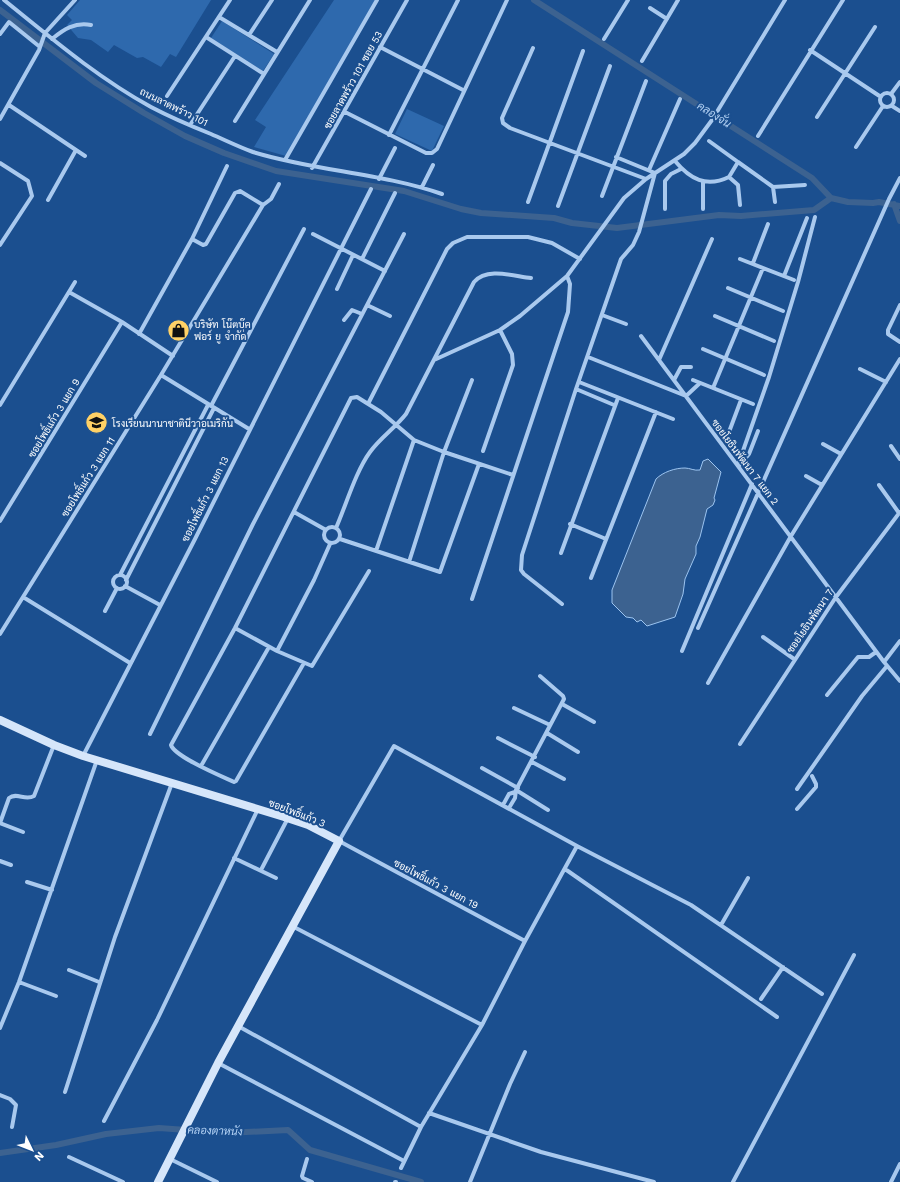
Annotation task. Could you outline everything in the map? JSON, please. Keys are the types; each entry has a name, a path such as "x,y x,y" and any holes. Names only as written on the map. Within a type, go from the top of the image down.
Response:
{"street":[{"name":"ถนนลาดพร้าว 101","path":"4,0 44,36 52,39 83,63 151,107 190,125 252,152 312,168 379,178 422,187 442,194"},
{"path":"0,119 41,46 44,36 75,0"},
{"path":"167,96 230,0"},
{"path":"249,36 272,0"},
{"path":"235,120 310,0"},
{"path":"285,160 377,0"},
{"name":"ซอยลาดพร้าว 101 ซอย 53","path":"312,168 407,0"},
{"path":"388,135 458,0"},
{"path":"345,112 426,153 432,153 437,149 463,90 507,0"},
{"path":"604,39 628,0"},
{"path":"642,61 678,0"},
{"path":"434,360 500,330 520,316 567,276 587,250 604,223 624,198 646,178 675,161 695,143 712,120 785,0"},
{"path":"758,136 810,50 843,0"},
{"path":"650,8 667,19"},
{"path":"219,17 277,52"},
{"path":"0,34 9,22 41,46"},
{"path":"52,39 75,25 82,23 91,25"},
{"path":"817,117 875,27"},
{"path":"206,37 264,74"},
{"path":"380,47 463,90"},
{"path":"533,48 502,120 510,128 646,178"},
{"path":"810,50 881,97"},
{"path":"528,202 583,51"},
{"path":"190,125 235,56"},
{"path":"558,206 610,66"},
{"path":"602,196 646,81"},
{"path":"891,94 900,82"},
{"path":"891,94 887,93 881,97 880,103 883,106 889,108 892,106 900,111"},
{"path":"891,94 895,100 892,106"},
{"path":"649,170 680,99"},
{"path":"8,105 85,156"},
{"path":"856,147 883,106"},
{"path":"709,141 773,187 805,185"},
{"path":"379,178 395,148"},
{"path":"48,200 76,150"},
{"path":"616,157 655,173"},
{"path":"675,161 681,168 703,182 716,182 729,177 738,162"},
{"path":"0,163 28,180 32,196 0,246"},
{"path":"422,187 433,165"},
{"path":"139,334 192,239 227,166"},
{"path":"665,209 665,181 671,174 681,168"},
{"path":"562,604 524,574 521,564 576,389 621,259 633,245 639,232 655,173"},
{"path":"729,177 738,185 740,205"},
{"path":"698,628 757,491 889,199 900,178"},
{"path":"703,182 703,209"},
{"name":"ซอยโพธิ์แก้ว 3 แยก 11","path":"0,634 173,356 264,205 271,199 279,184"},
{"path":"773,187 775,202"},
{"name":"ซอยโพธิ์แก้ว 3 แยก 13","path":"83,756 371,189"},
{"path":"192,239 203,245 206,244 236,192 240,191 264,205"},
{"path":"362,259 396,193"},
{"path":"738,466 768,377 809,243 815,217"},
{"path":"784,276 807,218"},
{"path":"753,263 768,224"},
{"path":"117,588 113,582 114,578 120,575 204,413 211,406 304,229"},
{"path":"313,234 384,271"},
{"path":"150,734 257,517 404,234"},
{"path":"369,402 447,249 453,243 467,237 528,237 552,244 580,259"},
{"path":"659,360 712,239"},
{"path":"337,289 353,255"},
{"path":"740,258 794,280"},
{"path":"713,388 763,268"},
{"path":"336,528 367,456 396,427 406,414 469,289 479,276 491,274 531,278"},
{"path":"472,599 568,312 570,284 567,276"},
{"path":"0,405 74,282"},
{"path":"728,288 783,311"},
{"path":"69,292 122,322 173,356"},
{"path":"367,305 390,316"},
{"path":"900,305 888,330 888,334 900,342"},
{"path":"344,320 352,310 362,314"},
{"path":"602,315 626,324"},
{"path":"715,316 774,341"},
{"name":"ซอยโพธิ์แก้ว 3 แยก 9","path":"0,521 122,322"},
{"path":"483,451 512,365 512,354 500,330"},
{"name":"ซอยโยธินพัฒนา 7 แยก 2","path":"641,336 885,664 900,681"},
{"path":"703,349 764,375"},
{"path":"588,357 686,396 700,383"},
{"path":"708,684 791,536 900,359"},
{"path":"674,380 681,367 691,367"},
{"path":"860,369 886,382"},
{"path":"161,375 249,429"},
{"path":"409,562 444,452 472,380"},
{"path":"693,380 753,404"},
{"path":"579,382 673,419"},
{"path":"576,389 614,406"},
{"path":"304,663 236,781 234,782 174,751 171,745 235,628 351,398 357,397 369,402 396,427 414,440 444,452 513,474"},
{"path":"561,553 570,524 618,398"},
{"path":"729,432 741,400"},
{"path":"125,586 126,580 210,416 211,406"},
{"path":"591,578 656,412"},
{"path":"204,413 210,416"},
{"path":"738,466 749,454 758,431"},
{"path":"191,438 197,441"},
{"path":"376,551 414,440"},
{"path":"823,444 841,454"},
{"path":"891,446 900,459"},
{"path":"340,539 438,573 440,572 479,464"},
{"path":"806,476 822,485"},
{"path":"682,651 752,484"},
{"path":"879,485 899,513"},
{"path":"294,512 326,530"},
{"name":"ซอยโยธินพัฒนา 7","path":"740,744 794,659 836,598 899,513"},
{"path":"147,523 153,527"},
{"path":"570,524 606,539"},
{"path":"332,527 336,528 340,532 340,539 336,543 330,544 324,537 326,530 332,527"},
{"path":"277,651 314,580 330,544"},
{"path":"235,628 269,647 310,666 313,664 369,571"},
{"path":"120,575 126,580"},
{"path":"125,586 160,605"},
{"path":"117,588 122,589 125,586"},
{"path":"105,611 117,588"},
{"path":"23,597 130,663"},
{"path":"764,637 794,659"},
{"path":"797,789 900,641"},
{"path":"201,766 269,647"},
{"path":"827,694 858,657 869,658 876,652"},
{"path":"510,808 515,798 516,790 562,704 563,696 540,676"},
{"path":"562,704 594,722"},
{"path":"514,708 550,726"},
{"name":"ซอยโพธิ์แก้ว 3","path":"0,720 54,745 83,756 288,818 339,841"},
{"path":"547,733 578,752"},
{"path":"498,738 534,757"},
{"path":"23,832 0,823 11,796 14,795 26,798 34,796 54,745"},
{"path":"158,1182 218,1062 339,841 394,746 578,846 692,905 822,994"},
{"path":"0,1028 19,982 97,760"},
{"path":"532,762 564,779"},
{"path":"482,768 548,810"},
{"path":"797,809 816,787 812,776"},
{"path":"65,1092 99,982 172,782"},
{"path":"503,805 509,794 516,790"},
{"path":"104,1121 157,1020 258,809"},
{"path":"261,870 288,818"},
{"name":"ซอยโพธิ์แก้ว 3 แยก 19","path":"339,841 525,941"},
{"path":"401,1168 421,1127 482,1025 525,941 578,846"},
{"path":"234,858 276,878"},
{"path":"0,861 10,865"},
{"path":"565,869 777,1017"},
{"path":"721,925 748,878"},
{"path":"27,882 52,890"},
{"path":"292,926 482,1025"},
{"path":"733,1182 854,955"},
{"path":"761,999 783,967"},
{"path":"69,970 99,982"},
{"path":"19,982 56,996"},
{"path":"238,1026 421,1127"},
{"path":"470,1182 489,1134 525,1052"},
{"path":"218,1062 404,1161"},
{"path":"0,1095 10,1099 16,1105 12,1127"},
{"path":"429,1113 541,1152 654,1182"},
{"path":"69,1156 123,1182"},
{"path":"170,1159 217,1182"},
{"path":"306,1159 302,1176 303,1178 312,1182"},
{"path":"891,1182 900,1164"}],"shaded area":[{"path":"80,0 211,0 176,57 170,54 161,67 143,57 137,58 114,45 108,52 91,40 78,38 67,25 72,20 67,15"},
{"path":"334,0 376,0 286,156 254,147 266,127 255,120"},
{"path":"222,21 274,54 263,71 211,38"},
{"path":"407,109 444,126 432,151 395,134"},
{"path":"708,459 721,472 714,498 715,500 713,505 707,509 700,537 696,546 696,554 685,579 683,594 675,617 647,626 641,620 637,622 633,618 626,617 612,603 612,590 656,479 666,472 677,469 685,468 700,470 703,461"}],"waterway":[{"name":"คลองจั่น","path":"534,0 812,178 831,198 848,202 879,202 900,206"},
{"path":"0,10 96,83 144,113 185,136 224,153 276,171 404,191 461,209 481,213 554,218 572,223 617,228 719,215 741,216 814,210 831,198"},
{"path":"894,204 900,221"},
{"name":"คลองตาหนัง","path":"0,1153 56,1145 106,1134 159,1128 227,1133 288,1130 310,1150 421,1182"}],"place":[{"name":"บริษัท โน๊ตบุ๊ค ฟอร์ ยู จำกัด","path":"178,330"},
{"name":"โรงเรียนนานาชาตินีวาอเมริกัน","path":"97,423"}]}
